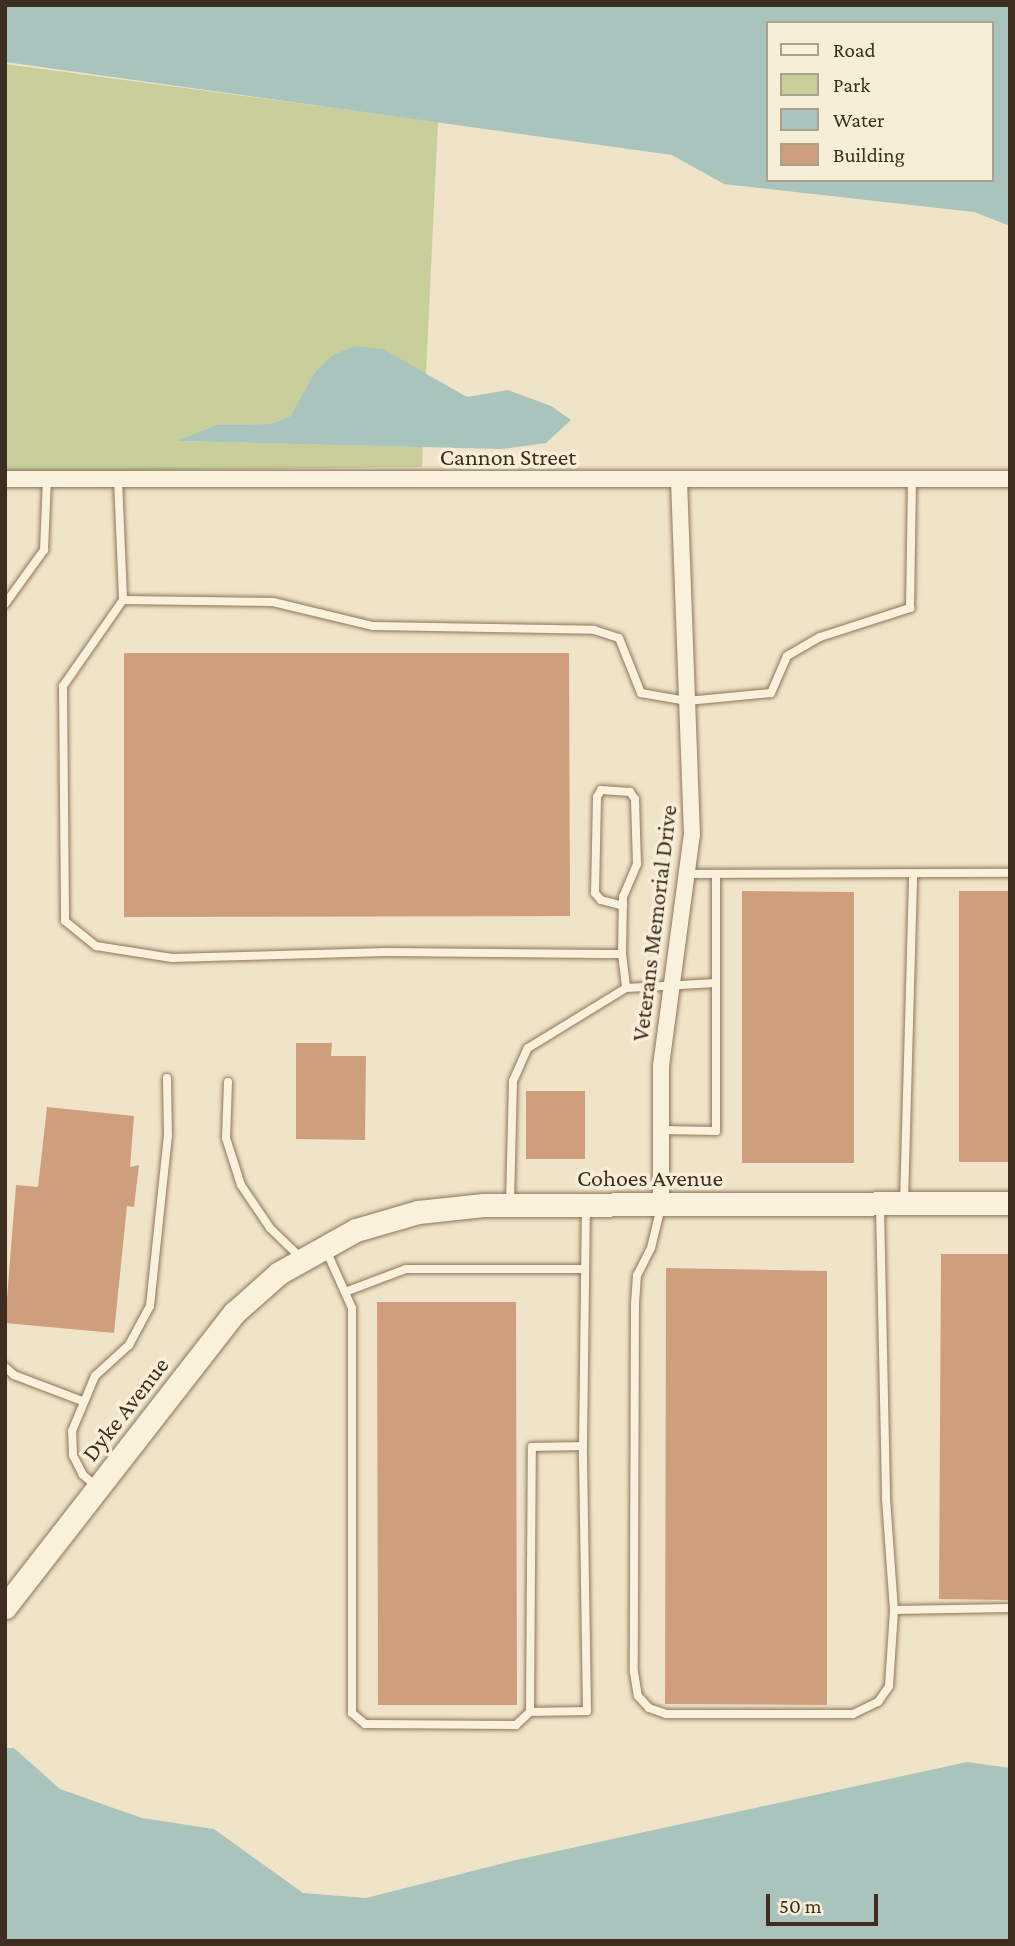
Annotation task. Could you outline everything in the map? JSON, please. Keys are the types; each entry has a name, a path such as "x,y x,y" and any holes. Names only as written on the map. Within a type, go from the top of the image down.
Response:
{"street":[{"name":"Cannon Street","path":"5,479 1010,480"},
{"name":"Veterans Memorial Drive","path":"661,1204 660,1066 669,989 688,873 693,805 679,479"},
{"name":"Cohoes Avenue","path":"301,1258 324,1245 384,1220 418,1212 510,1205 1010,1203"},
{"name":"Dyke Avenue","path":"5,1607 234,1313 301,1258"}],"lane":[{"path":"5,604 44,550 47,479"},
{"path":"118,479 123,600 63,686 65,921 96,946 172,958 399,952 622,954"},
{"path":"123,600 273,602 373,626 594,630 619,638 641,693 687,701 771,693 788,656 820,637 910,608 912,479"},
{"path":"623,906 601,900 595,894 597,797 601,790 630,792 635,799 637,864 626,884 623,906 622,954 626,988"},
{"path":"688,873 913,876 1010,873"},
{"path":"660,1129 716,1130 716,874"},
{"path":"904,1204 913,876"},
{"path":"510,1205 513,1081 528,1048 626,988 669,989 716,983"},
{"path":"98,1486 83,1475 73,1455 72,1432 94,1376 143,1325 150,1306 169,1136 167,1078"},
{"path":"228,1082 226,1138 241,1185 270,1228 301,1258"},
{"path":"661,1204 651,1248 637,1276 635,1304 634,1672 638,1696 649,1709 666,1714 861,1711 878,1702 889,1686 894,1610 886,1499 880,1204"},
{"path":"324,1245 352,1308 352,1713 365,1724 516,1725 530,1712 587,1711 583,1446 586,1205"},
{"path":"345,1292 406,1269 585,1269"},
{"path":"5,1367 14,1375 82,1401"},
{"path":"530,1712 532,1447 583,1446"},
{"path":"894,1610 1010,1608"}],"green space":[{"path":"5,64 438,122 426,374 416,370 315,372 290,416 271,424 216,425 178,441 423,447 422,467 5,472"}],"water":[{"path":"5,5 1010,5 1010,226 974,212 724,184 672,155 5,62"},
{"path":"355,346 383,349 467,397 508,390 551,406 571,420 546,443 502,449 177,441 216,425 271,424 290,416 315,372 333,355"},
{"path":"5,1748 14,1748 60,1789 142,1818 214,1829 303,1893 366,1898 516,1860 967,1762 1010,1768 1010,1941 5,1941"}],"building":[{"path":"124,653 569,653 570,916 124,917"},
{"path":"742,891 854,892 854,1163 742,1163"},
{"path":"959,891 1010,891 1010,1162 959,1162"},
{"path":"296,1043 332,1043 331,1056 366,1056 365,1140 296,1139"},
{"path":"526,1091 585,1091 585,1159 526,1159"},
{"path":"47,1107 134,1116 130,1167 139,1165 134,1207 127,1206 114,1333 5,1323 16,1185 38,1187"},
{"path":"941,1254 1010,1254 1010,1600 939,1599"},
{"path":"666,1268 827,1271 827,1705 665,1704"},
{"path":"377,1302 516,1302 517,1705 378,1705"}]}
